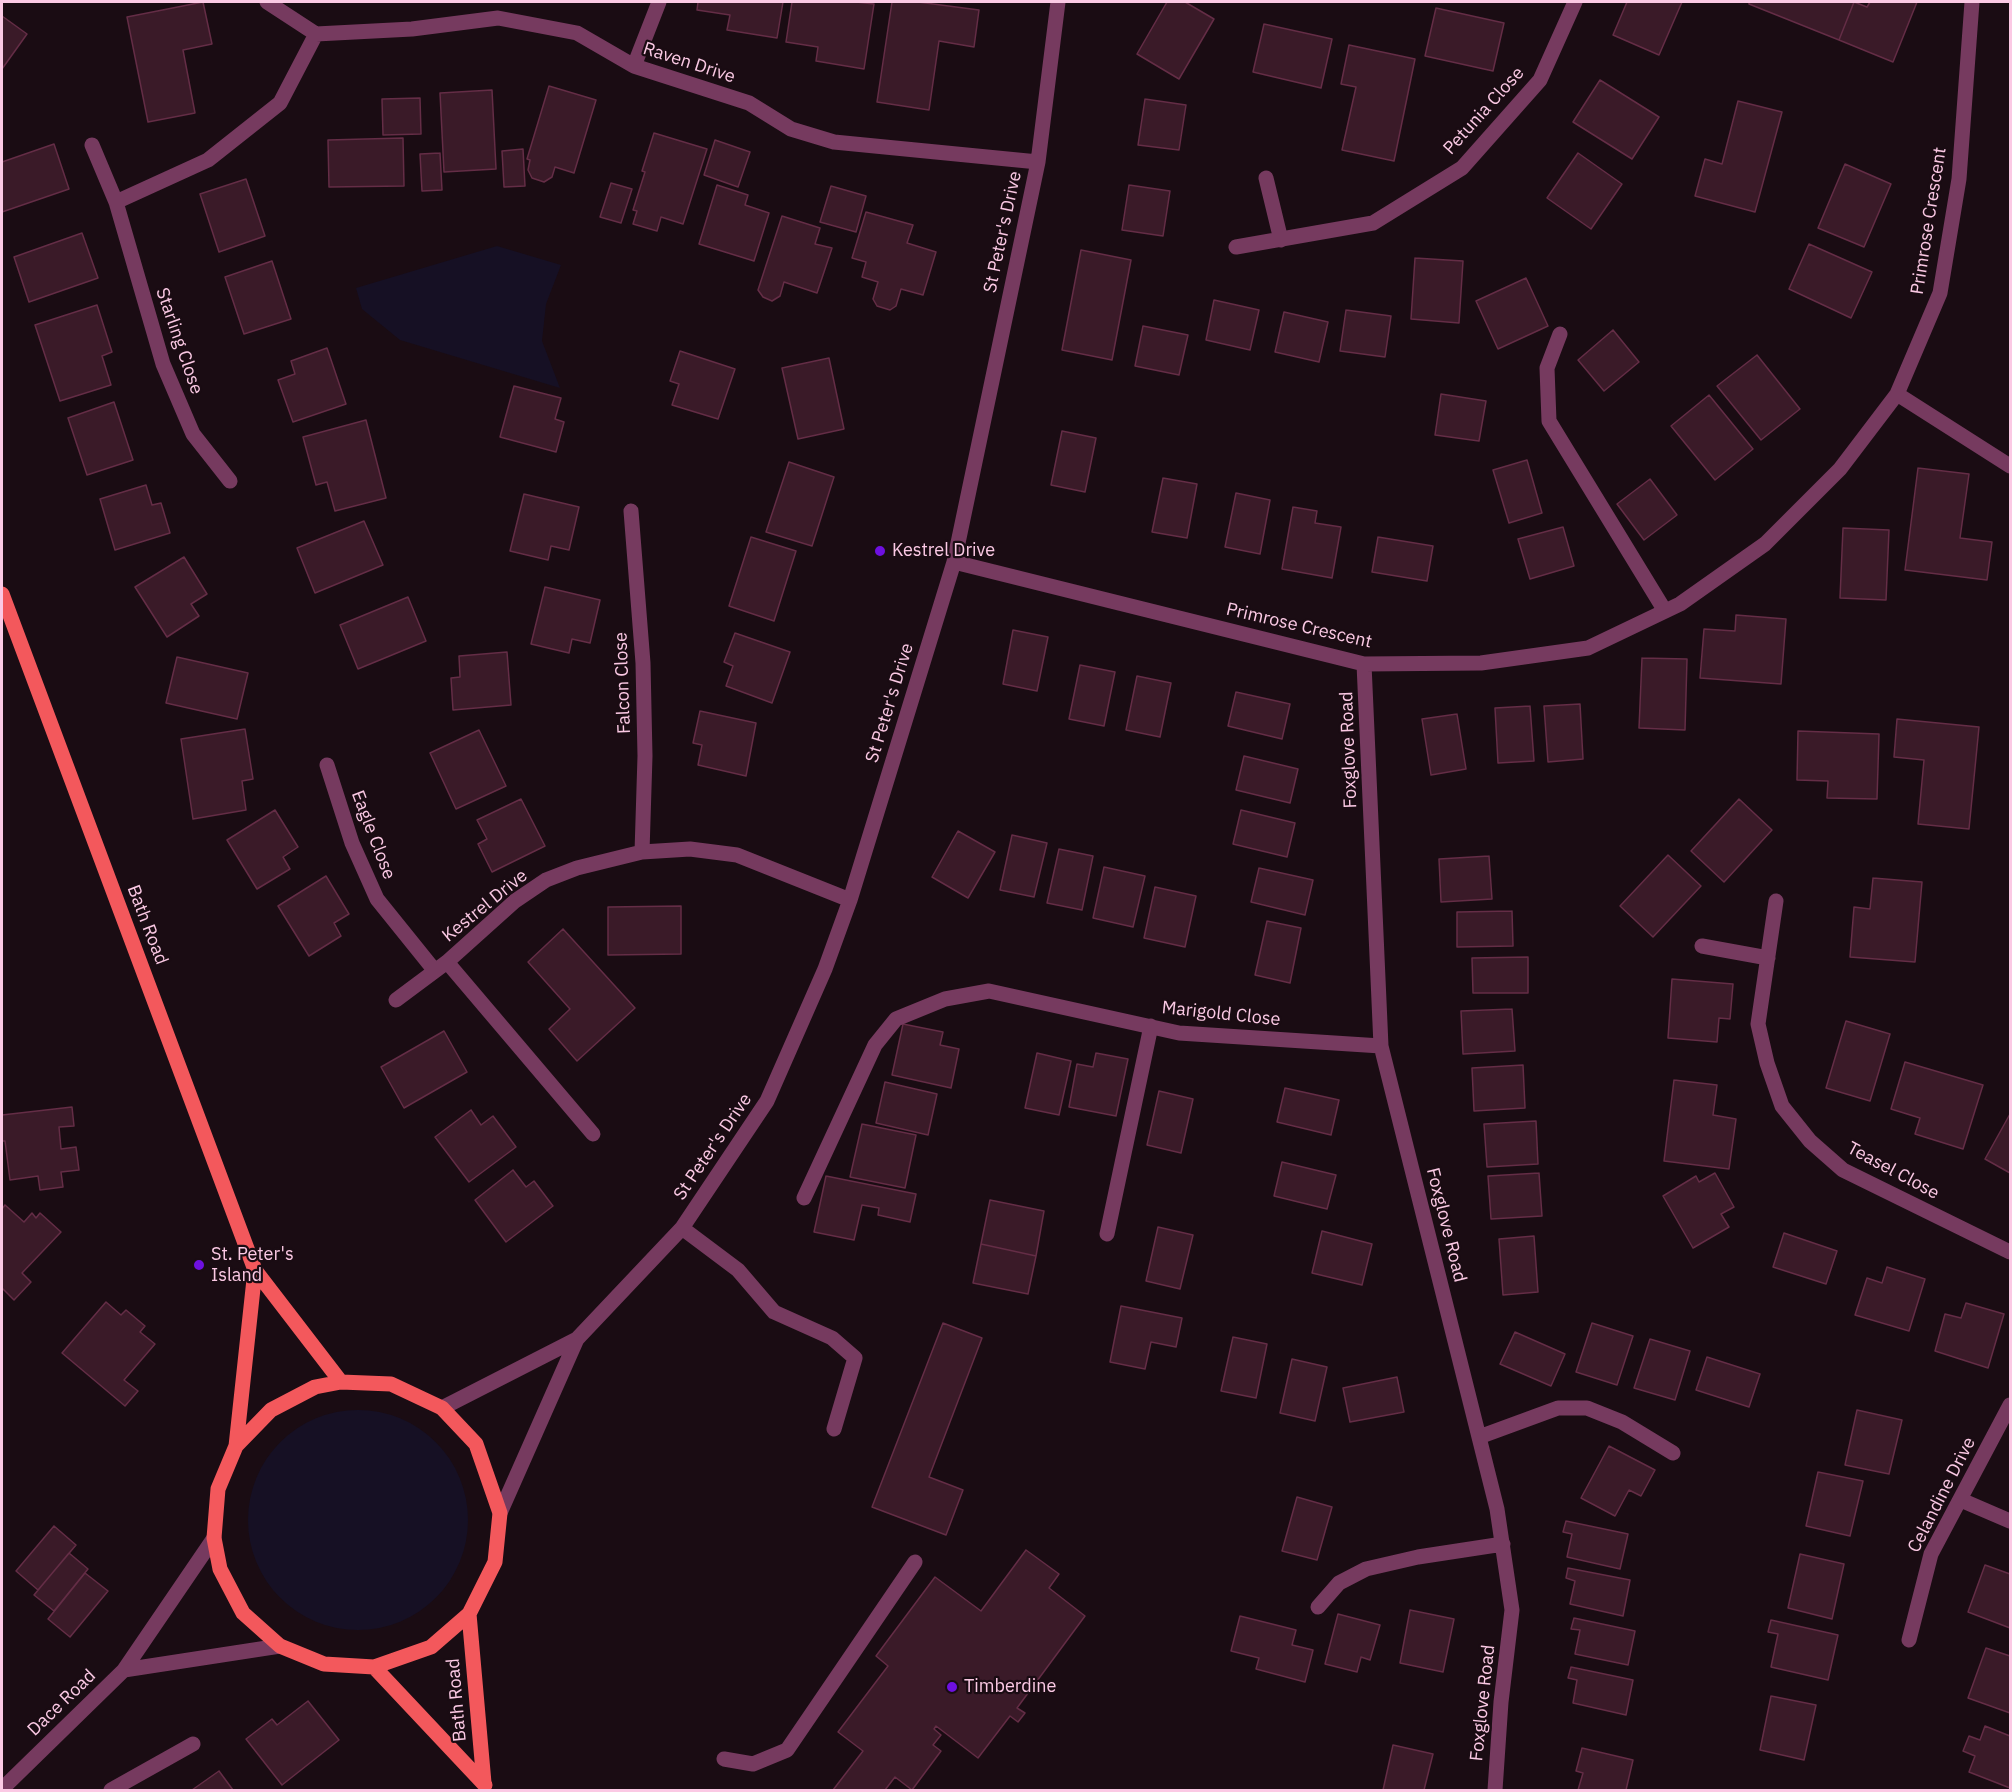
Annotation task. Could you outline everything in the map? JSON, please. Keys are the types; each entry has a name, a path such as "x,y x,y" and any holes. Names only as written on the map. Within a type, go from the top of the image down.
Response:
{"main road":[{"name":"Bath Road","path":"2,594 255,1270 341,1382"},
{"name":"Bath Road","path":"236,1446 271,1410 315,1387 341,1382 391,1384 442,1408 476,1444 500,1513 495,1562 469,1614 431,1647 374,1667 324,1664 280,1646 243,1613 220,1569 214,1538 218,1488 236,1446 255,1270"},
{"name":"Bath Road","path":"469,1614 486,1787"},
{"name":"Bath Road","path":"374,1667 486,1787"}],"street":[{"path":"116,202 208,160 280,103 316,34 267,2"},
{"path":"633,66 659,2"},
{"name":"St Peter's Drive","path":"442,1408 577,1339 682,1228 767,1101 825,969 850,900 954,562 1038,162 1058,2"},
{"name":"Petunia Close","path":"1236,248 1373,223 1462,168 1540,80 1575,2"},
{"name":"Primrose Crescent","path":"954,562 1364,664 1480,663 1588,648 1680,604 1765,544 1840,469 1897,394 1940,292 1959,179 1972,2"},
{"name":"Raven Drive","path":"316,34 412,29 498,18 577,33 633,66 749,103 791,129 834,142 1038,162"},
{"name":"Starling Close","path":"92,145 116,202 163,364 193,434 230,481"},
{"path":"1266,178 1281,240"},
{"path":"1560,334 1547,368 1549,421 1665,611"},
{"path":"1897,394 2010,466"},
{"name":"Falcon Close","path":"631,512 643,663 645,756 642,852"},
{"name":"Foxglove Road","path":"1364,664 1381,1046 1497,1509 1512,1610 1501,1702 1495,1791"},
{"name":"Eagle Close","path":"327,765 351,843 377,899 593,1134"},
{"name":"Kestrel Drive","path":"396,1000 441,967 515,901 546,880 577,868 642,852 690,849 737,855 850,900"},
{"name":"Teasel Close","path":"1776,901 1758,1024 1767,1063 1782,1106 1810,1141 1843,1170 2010,1252"},
{"path":"1702,946 1768,958"},
{"name":"Marigold Close","path":"804,1198 875,1046 896,1019 945,999 989,991 1179,1033 1381,1046"},
{"path":"1107,1234 1151,1026"},
{"path":"682,1228 738,1270 774,1311 832,1338 855,1358 834,1429"},
{"name":"St Peter's Drive","path":"500,1513 577,1339"},
{"name":"Celandine Drive","path":"1909,1640 1930,1554 2010,1405"},
{"path":"1479,1437 1558,1408 1587,1408 1622,1422 1673,1454"},
{"path":"1961,1500 2010,1521"},
{"name":"Dace Road","path":"2,1790 124,1670 214,1538"},
{"path":"1318,1607 1339,1583 1366,1569 1418,1557 1503,1544"},
{"path":"724,1759 753,1764 787,1750 915,1562"},
{"name":"Dace Road","path":"124,1670 280,1646"},
{"path":"111,1791 193,1744"}],"shaded area":[{"path":"497,246 561,265 546,304 542,341 560,388 400,340 362,309 356,288"},
{"path":"347,1410 369,1410 400,1418 419,1428 436,1442 450,1459 460,1478 466,1498 468,1520 466,1542 460,1562 450,1581 436,1598 419,1612 390,1626 369,1630 347,1630 326,1626 306,1617 288,1605 273,1590 252,1552 248,1531 248,1509 252,1488 261,1468 273,1450 288,1435 326,1414"}],"building":[{"path":"203,2 212,44 183,50 195,113 148,122 127,17"},
{"path":"698,2 783,2 777,38 727,30 730,15 697,10"},
{"path":"792,2 874,4 864,69 816,61 818,47 786,42"},
{"path":"892,2 918,2 979,10 974,47 939,41 929,110 877,102"},
{"path":"1167,2 1185,2 1214,19 1179,79 1137,54"},
{"path":"1627,2 1682,2 1659,55 1613,35"},
{"path":"1749,2 1854,2 1839,40 1749,4"},
{"path":"1854,2 1867,7 1870,2 1917,2 1893,62 1839,40"},
{"path":"1436,8 1504,23 1493,71 1425,56"},
{"path":"2,16 27,34 2,69"},
{"path":"1264,24 1332,39 1321,88 1253,72"},
{"path":"1349,45 1415,59 1394,161 1342,150 1356,87 1341,84"},
{"path":"1600,80 1659,117 1632,159 1573,122"},
{"path":"549,86 596,100 574,173 555,167 552,177 544,182 532,178 528,170 530,160 527,159"},
{"path":"492,90 496,169 444,172 440,93"},
{"path":"420,98 421,134 383,135 382,99"},
{"path":"1145,99 1186,105 1179,150 1138,145"},
{"path":"1738,101 1782,112 1755,212 1695,196 1705,159 1722,164"},
{"path":"654,133 707,149 683,224 661,217 657,231 633,224 637,211 633,210 645,172 642,171"},
{"path":"403,138 404,186 329,187 328,140"},
{"path":"715,140 750,152 738,187 704,175"},
{"path":"54,144 69,189 2,212 2,162"},
{"path":"523,149 525,186 504,187 502,151"},
{"path":"440,153 442,190 422,191 420,154"},
{"path":"1578,153 1622,184 1591,229 1547,198"},
{"path":"1845,164 1891,184 1864,247 1818,228"},
{"path":"246,179 265,236 219,252 200,194"},
{"path":"611,183 632,189 621,223 600,217"},
{"path":"717,185 748,195 745,205 769,213 754,261 699,244"},
{"path":"1129,185 1170,191 1163,236 1122,230"},
{"path":"831,186 866,196 856,232 820,222"},
{"path":"866,212 913,225 907,243 936,252 923,295 901,289 896,306 890,310 877,306 873,299 878,282 862,277 866,262 852,258"},
{"path":"782,216 820,228 815,244 832,248 817,293 784,282 780,296 772,301 763,297 758,290"},
{"path":"82,233 98,278 29,302 14,257"},
{"path":"1809,244 1872,272 1851,318 1789,289"},
{"path":"1081,250 1131,260 1112,360 1062,350"},
{"path":"1415,258 1463,261 1459,323 1411,319"},
{"path":"272,261 291,319 244,334 225,277"},
{"path":"1526,278 1548,326 1498,349 1476,301"},
{"path":"1214,300 1259,310 1250,350 1206,340"},
{"path":"97,305 112,352 102,356 111,385 60,401 35,325"},
{"path":"1346,310 1391,316 1385,357 1340,351"},
{"path":"1284,312 1328,322 1319,362 1275,352"},
{"path":"1143,326 1188,335 1179,375 1135,366"},
{"path":"1613,330 1639,362 1604,391 1578,360"},
{"path":"327,348 346,404 293,422 278,380 295,374 291,361"},
{"path":"680,351 735,369 718,419 672,405 679,384 670,381"},
{"path":"1757,355 1800,409 1761,440 1717,386"},
{"path":"829,358 844,429 798,439 782,368"},
{"path":"514,386 561,398 555,419 564,422 556,452 500,437"},
{"path":"1441,394 1486,401 1479,441 1435,435"},
{"path":"1709,395 1753,449 1715,480 1671,426"},
{"path":"114,402 133,460 87,475 68,418"},
{"path":"366,420 386,498 335,511 327,482 316,485 303,437"},
{"path":"1062,431 1096,438 1085,492 1051,485"},
{"path":"1527,460 1542,513 1509,523 1493,470"},
{"path":"789,462 834,477 812,546 766,532"},
{"path":"1918,468 1969,474 1960,538 1992,542 1987,580 1905,570"},
{"path":"1163,478 1197,484 1187,538 1152,532"},
{"path":"1650,479 1677,515 1644,540 1617,504"},
{"path":"146,485 152,505 161,503 170,533 115,550 100,499"},
{"path":"1236,493 1270,500 1260,554 1225,547"},
{"path":"524,494 579,507 569,550 551,546 548,560 510,551"},
{"path":"1293,507 1317,511 1315,523 1341,527 1332,578 1282,569"},
{"path":"364,521 383,565 315,593 297,548"},
{"path":"1563,527 1574,566 1530,579 1518,539"},
{"path":"1843,528 1889,530 1886,600 1840,598"},
{"path":"751,537 796,551 774,621 729,606"},
{"path":"1378,537 1433,546 1427,581 1372,572"},
{"path":"184,557 207,594 191,604 199,616 167,637 135,587"},
{"path":"545,587 600,600 590,643 572,639 569,653 531,644"},
{"path":"408,597 426,641 358,669 340,625"},
{"path":"1736,615 1786,619 1781,684 1700,678 1704,629 1735,631"},
{"path":"1013,630 1048,637 1037,691 1003,684"},
{"path":"735,633 790,652 772,703 726,686 733,666 724,662"},
{"path":"507,652 511,705 453,710 451,678 460,677 459,656"},
{"path":"177,657 248,673 237,719 166,703"},
{"path":"1642,658 1687,659 1685,730 1639,728"},
{"path":"1080,665 1115,672 1104,726 1069,719"},
{"path":"1137,676 1171,683 1160,737 1126,730"},
{"path":"1236,692 1290,704 1282,739 1228,726"},
{"path":"1580,704 1583,759 1548,762 1544,706"},
{"path":"1530,706 1534,761 1498,763 1495,708"},
{"path":"700,711 756,723 746,776 698,765 702,745 693,743"},
{"path":"1457,714 1466,769 1431,775 1422,719"},
{"path":"1897,719 1979,727 1969,829 1918,824 1924,760 1894,757"},
{"path":"245,729 253,779 242,781 246,810 193,819 181,739"},
{"path":"479,730 506,786 456,809 430,753"},
{"path":"1798,731 1879,734 1877,799 1827,798 1828,781 1797,780"},
{"path":"1244,756 1298,769 1290,803 1236,790"},
{"path":"521,799 545,846 492,872 478,844 487,839 477,820"},
{"path":"1739,799 1772,830 1724,882 1691,851"},
{"path":"275,810 298,847 283,857 290,869 257,889 227,840"},
{"path":"1241,810 1295,823 1287,857 1233,844"},
{"path":"958,831 995,852 968,898 932,877"},
{"path":"1012,835 1047,843 1034,897 1000,890"},
{"path":"1059,849 1093,856 1082,910 1047,903"},
{"path":"1668,855 1701,886 1653,937 1620,906"},
{"path":"1489,856 1492,899 1441,902 1439,859"},
{"path":"1104,867 1145,876 1133,927 1093,918"},
{"path":"1259,868 1313,880 1305,915 1251,902"},
{"path":"326,876 349,914 334,923 341,936 309,956 278,906"},
{"path":"1873,878 1922,882 1915,962 1850,957 1854,907 1870,909"},
{"path":"1155,887 1196,896 1185,947 1144,938"},
{"path":"681,906 681,954 608,955 608,907"},
{"path":"1512,911 1513,946 1457,947 1457,912"},
{"path":"1267,921 1301,928 1290,983 1255,975"},
{"path":"563,929 635,1008 577,1061 549,1029 570,1009 528,962"},
{"path":"1528,957 1528,993 1473,993 1472,958"},
{"path":"1672,979 1733,984 1730,1019 1719,1018 1717,1042 1668,1038"},
{"path":"1512,1009 1515,1051 1463,1054 1461,1011"},
{"path":"1846,1021 1890,1034 1870,1101 1826,1088"},
{"path":"903,1024 943,1032 940,1045 959,1049 951,1088 892,1075"},
{"path":"444,1031 467,1072 404,1108 381,1067"},
{"path":"1037,1053 1071,1061 1059,1115 1025,1108"},
{"path":"1096,1053 1128,1059 1116,1116 1069,1107 1077,1064 1093,1067"},
{"path":"1905,1062 1983,1085 1963,1149 1915,1134 1920,1118 1891,1109"},
{"path":"1523,1065 1525,1108 1474,1111 1472,1068"},
{"path":"1674,1080 1717,1085 1713,1115 1736,1119 1729,1169 1664,1161"},
{"path":"885,1082 937,1094 928,1135 876,1123"},
{"path":"1285,1088 1339,1100 1331,1135 1277,1122"},
{"path":"1159,1091 1193,1099 1181,1153 1147,1145"},
{"path":"72,1107 74,1126 59,1127 61,1149 76,1147 79,1170 61,1172 63,1187 40,1190 38,1176 10,1180 5,1141 2,1141 2,1115"},
{"path":"471,1110 481,1125 493,1116 516,1147 469,1182 435,1137"},
{"path":"2010,1114 2010,1173 1985,1159"},
{"path":"1536,1121 1538,1164 1487,1167 1484,1124"},
{"path":"862,1124 916,1135 905,1188 850,1177"},
{"path":"1282,1162 1336,1175 1327,1209 1274,1196"},
{"path":"513,1170 526,1187 534,1181 553,1206 506,1242 475,1200"},
{"path":"1539,1173 1542,1216 1491,1219 1488,1176"},
{"path":"1715,1173 1734,1207 1721,1214 1729,1227 1693,1248 1663,1196 1696,1176 1699,1182"},
{"path":"826,1176 916,1194 910,1222 878,1215 879,1208 862,1205 854,1240 814,1232"},
{"path":"990,1200 1044,1211 1036,1256 981,1244"},
{"path":"5,1205 24,1222 32,1213 36,1218 40,1213 61,1232 22,1273 31,1282 14,1300 2,1288 2,1209"},
{"path":"1158,1227 1193,1235 1180,1289 1146,1281"},
{"path":"1322,1231 1372,1244 1362,1285 1312,1273"},
{"path":"1784,1233 1837,1251 1826,1284 1773,1267"},
{"path":"1534,1236 1538,1292 1503,1295 1499,1239"},
{"path":"981,1244 1036,1256 1028,1294 973,1283"},
{"path":"1887,1267 1925,1279 1909,1331 1855,1315 1867,1278 1882,1283"},
{"path":"106,1302 121,1315 126,1310 145,1326 140,1332 155,1344 124,1380 138,1391 125,1406 62,1353"},
{"path":"1966,1303 2004,1314 1988,1368 1935,1351 1945,1314 1961,1318"},
{"path":"1121,1306 1182,1318 1176,1347 1151,1342 1145,1369 1110,1362"},
{"path":"943,1323 982,1338 929,1477 963,1490 946,1535 872,1507"},
{"path":"1592,1323 1633,1336 1617,1385 1576,1372"},
{"path":"1515,1332 1565,1354 1551,1386 1500,1364"},
{"path":"1233,1337 1267,1344 1256,1398 1221,1391"},
{"path":"1650,1339 1690,1351 1675,1400 1634,1388"},
{"path":"1707,1357 1760,1374 1749,1407 1696,1390"},
{"path":"1292,1359 1327,1367 1315,1421 1280,1413"},
{"path":"1397,1377 1404,1412 1350,1422 1343,1388"},
{"path":"1857,1410 1902,1420 1889,1474 1845,1465"},
{"path":"1609,1446 1655,1470 1641,1496 1629,1490 1615,1516 1581,1498"},
{"path":"1818,1472 1863,1481 1850,1536 1806,1526"},
{"path":"1297,1497 1332,1507 1317,1560 1282,1551"},
{"path":"1566,1521 1628,1534 1620,1569 1567,1557 1572,1534 1563,1532"},
{"path":"54,1526 76,1545 38,1590 16,1571"},
{"name":"Timberdine","path":"1026,1550 1059,1574 1049,1588 1085,1616 1017,1708 1025,1713 1018,1722 1010,1716 978,1758 936,1726 934,1729 941,1735 933,1745 941,1751 912,1790 895,1777 885,1790 833,1790 863,1751 838,1732 888,1666 876,1656 935,1577 981,1611"},
{"path":"69,1553 88,1569 54,1611 34,1595"},
{"path":"1800,1554 1844,1564 1832,1619 1788,1608"},
{"path":"1985,1565 2010,1574 2010,1628 1968,1612"},
{"path":"1568,1568 1630,1580 1623,1616 1570,1604 1575,1581 1566,1578"},
{"path":"85,1573 108,1591 70,1637 48,1619"},
{"path":"1410,1610 1454,1619 1443,1672 1400,1663"},
{"path":"1338,1614 1380,1625 1370,1660 1361,1657 1357,1672 1325,1664"},
{"path":"1240,1616 1296,1630 1292,1645 1313,1650 1305,1682 1256,1669 1259,1658 1231,1651"},
{"path":"1574,1618 1635,1631 1628,1665 1575,1654 1580,1630 1571,1629"},
{"path":"1771,1620 1838,1635 1828,1680 1771,1667 1778,1634 1768,1632"},
{"path":"1986,1648 2010,1656 2010,1713 1968,1698"},
{"path":"1571,1667 1633,1680 1626,1715 1573,1703 1577,1680 1568,1678"},
{"path":"1771,1696 1816,1705 1804,1760 1760,1750"},
{"path":"308,1701 339,1740 282,1785 246,1739 272,1719 277,1725"},
{"path":"1985,1726 2010,1736 2010,1788 1969,1772 1975,1756 1963,1751 1969,1736 1980,1740"},
{"path":"1393,1745 1433,1754 1424,1790 1383,1790"},
{"path":"1582,1748 1633,1760 1626,1790 1578,1790 1583,1773 1576,1771"},
{"path":"219,1771 233,1790 192,1790"}],"place":[{"name":"Kestrel Drive","path":"880,551"},
{"name":"St. Peter's Island","path":"199,1265"},
{"name":"Timberdine","path":"952,1687"}]}
